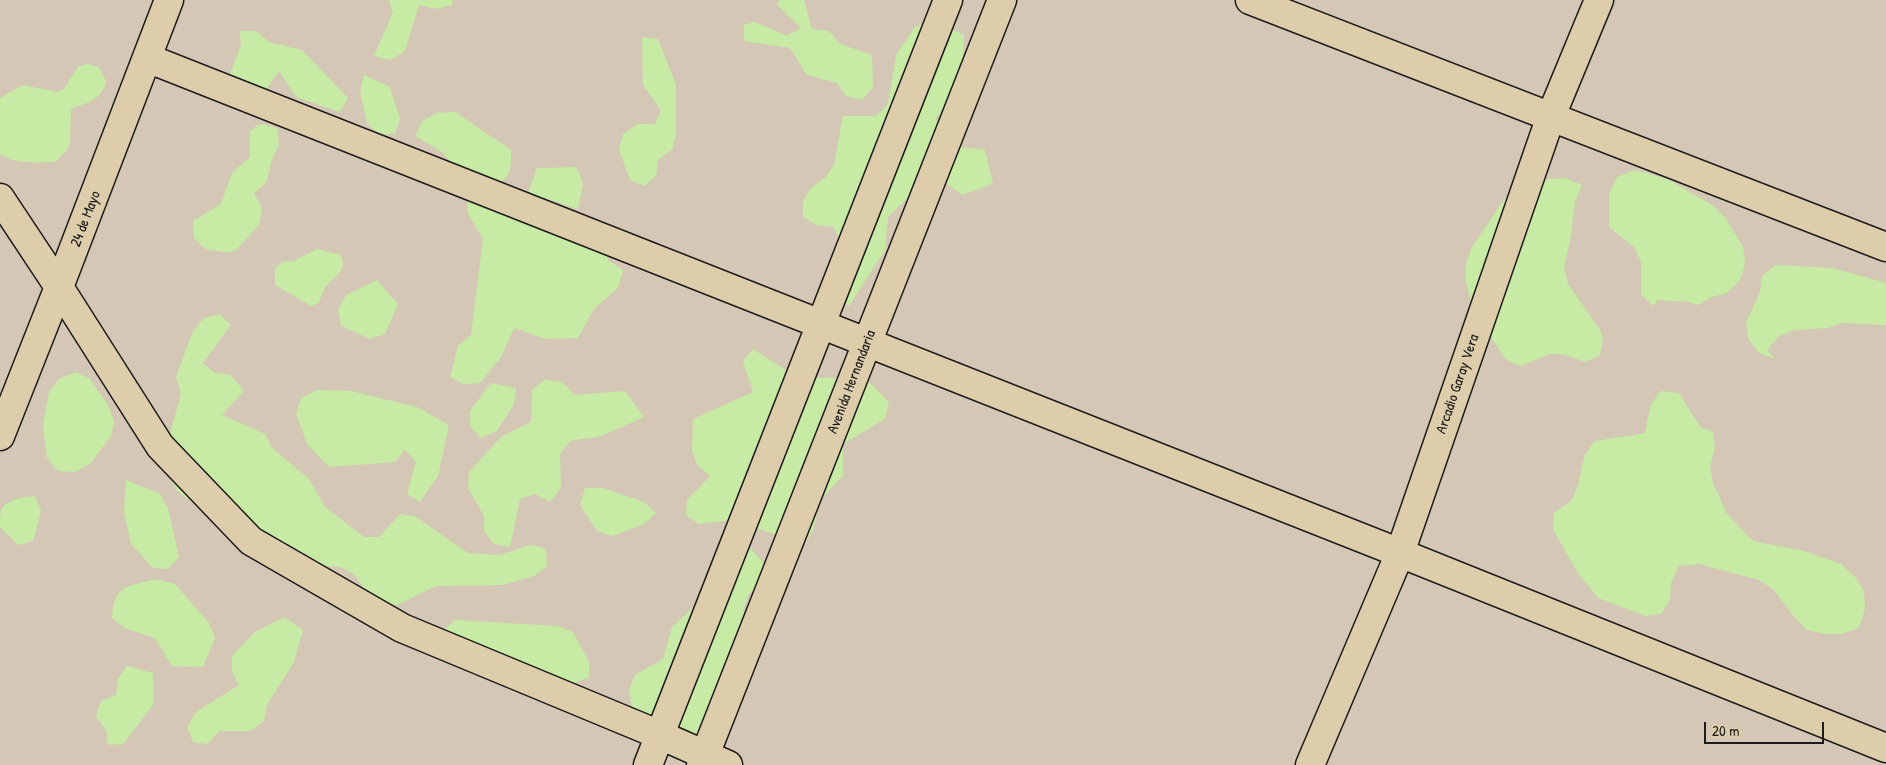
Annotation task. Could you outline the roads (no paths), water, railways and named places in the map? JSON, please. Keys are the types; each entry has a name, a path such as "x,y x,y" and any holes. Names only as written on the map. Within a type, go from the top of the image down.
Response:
{"street":[{"name":"24 de Mayo","path":"0,436 169,0"},
{"path":"648,765 948,0"},
{"name":"Avenida Hernandaria","path":"712,762 868,343 1002,0"},
{"path":"1250,0 1886,247"},
{"name":"Arcadio Garay Vera","path":"1310,765 1400,553 1551,116 1599,0"},
{"path":"147,58 1400,553 1886,748"},
{"path":"0,198 160,446 251,541 402,628 660,735 712,762"}]}
